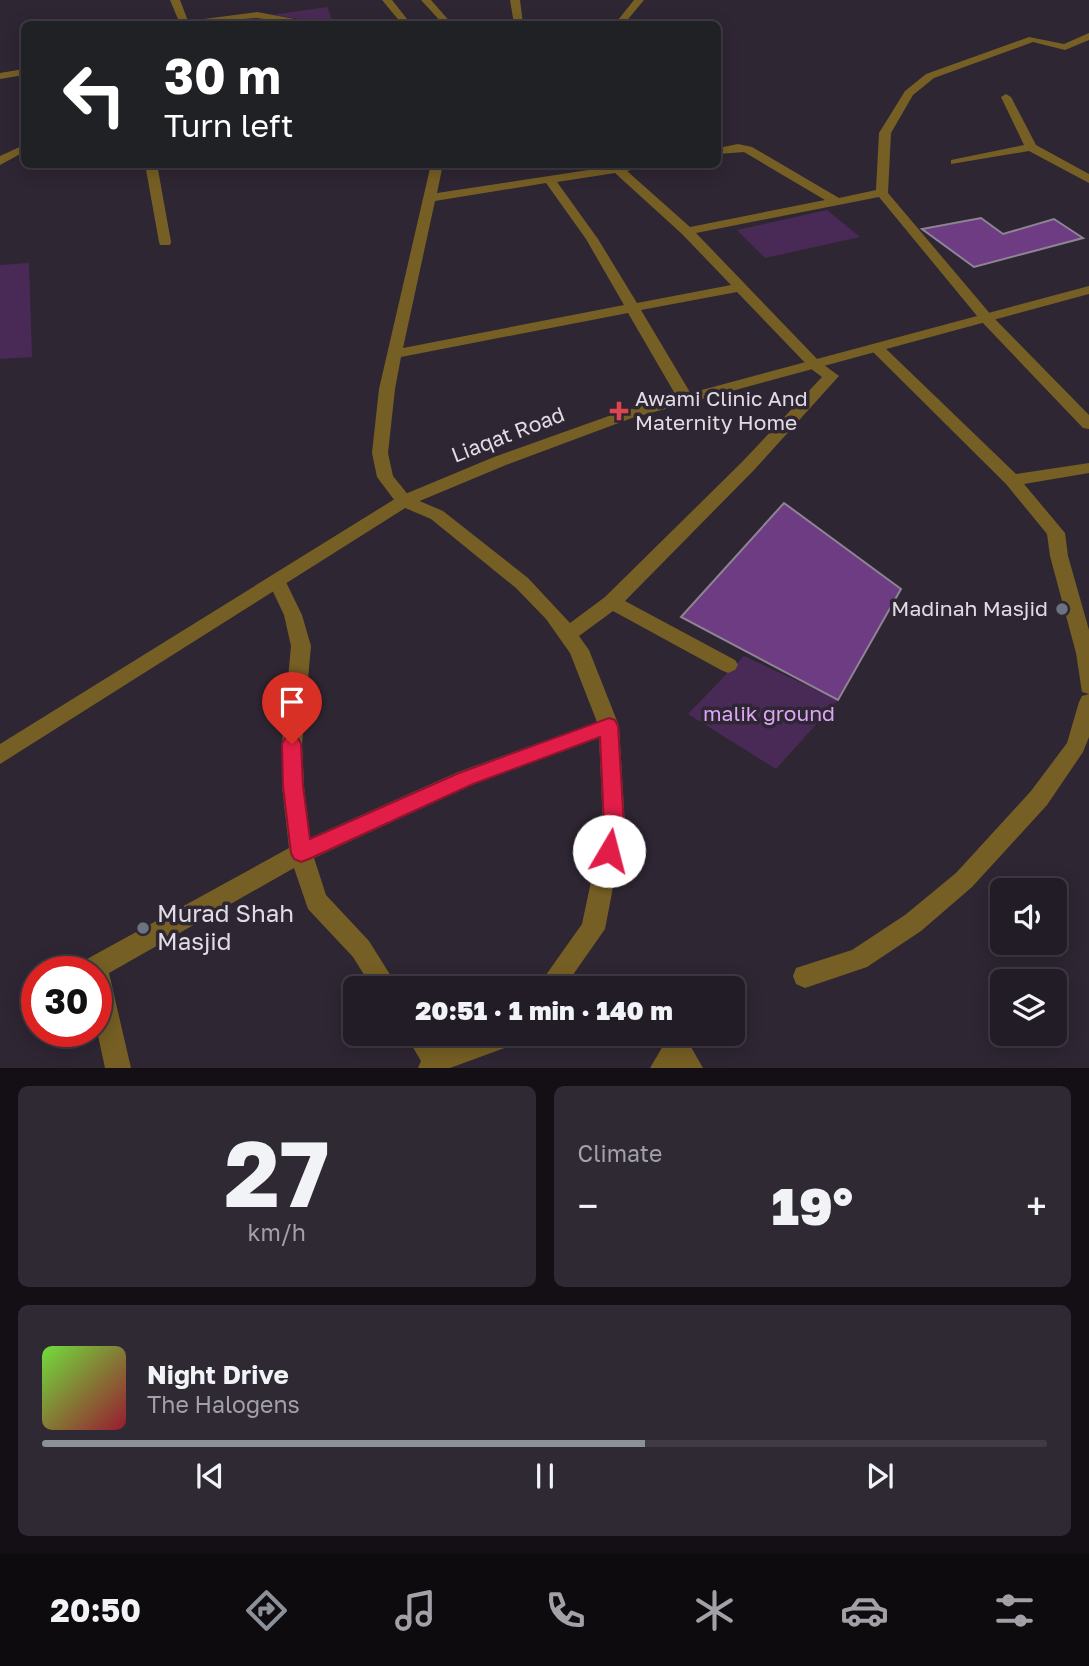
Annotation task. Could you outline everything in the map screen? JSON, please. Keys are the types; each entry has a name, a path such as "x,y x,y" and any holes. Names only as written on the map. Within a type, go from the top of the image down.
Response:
{"street":[{"path":"175,0 183,21"},
{"path":"387,0 404,21"},
{"path":"426,0 444,21"},
{"path":"515,0 518,21"},
{"path":"622,21 639,0"},
{"path":"200,21 255,11 302,21"},
{"path":"1089,36 1065,47 1031,38 930,76 909,93 886,133 882,193 987,319 1089,424"},
{"path":"0,76 21,72"},
{"path":"1006,97 1031,147 1089,179"},
{"path":"721,150 738,147 748,149 837,202"},
{"path":"955,162 1031,147"},
{"path":"0,161 21,150"},
{"path":"152,168 165,242"},
{"path":"436,168 394,354 381,425 380,453 385,477 404,502 437,515 483,551 553,614 579,650 609,726 614,825 593,929 558,976"},
{"path":"429,198 610,168"},
{"path":"568,634 612,602 748,466 831,376 815,365 687,231 616,168"},
{"path":"550,180 592,239 687,399"},
{"path":"687,231 882,193"},
{"path":"394,354 741,287"},
{"name":"Liaqat Road","path":"0,755 404,502 500,461 601,424 687,399 1089,290"},
{"path":"877,348 1012,481 1056,533 1059,555 1086,653 1089,685"},
{"path":"1012,481 1089,468"},
{"path":"277,581 293,615 301,646 292,744 293,786 301,853 316,901 361,949 379,976"},
{"path":"612,602 728,665"},
{"path":"805,976 858,959 913,923 964,880 1039,798 1076,746 1089,702"},
{"path":"118,1068 96,967 301,853 466,778 609,726"},
{"path":"424,1046 433,1064 479,1046"}],"green space":[{"path":"327,7 333,21 313,21 272,15"},
{"path":"827,210 860,237 765,258 737,230"},
{"path":"29,263 32,357 0,359 0,265"},
{"name":"malik ground","path":"744,656 838,700 776,769 688,714"}],"building":[{"path":"981,218 1003,234 1054,219 1083,238 974,267 922,229"},
{"path":"784,503 901,589 838,700 681,617"}],"place":[{"name":"Awami Clinic And Maternity Home","path":"619,411"},
{"name":"Madinah Masjid","path":"1062,609"},
{"name":"Murad Shah Masjid","path":"143,928"}],"route":[{"path":"292,744 293,786 301,853 466,778 609,726 614,825 609,851"}]}
